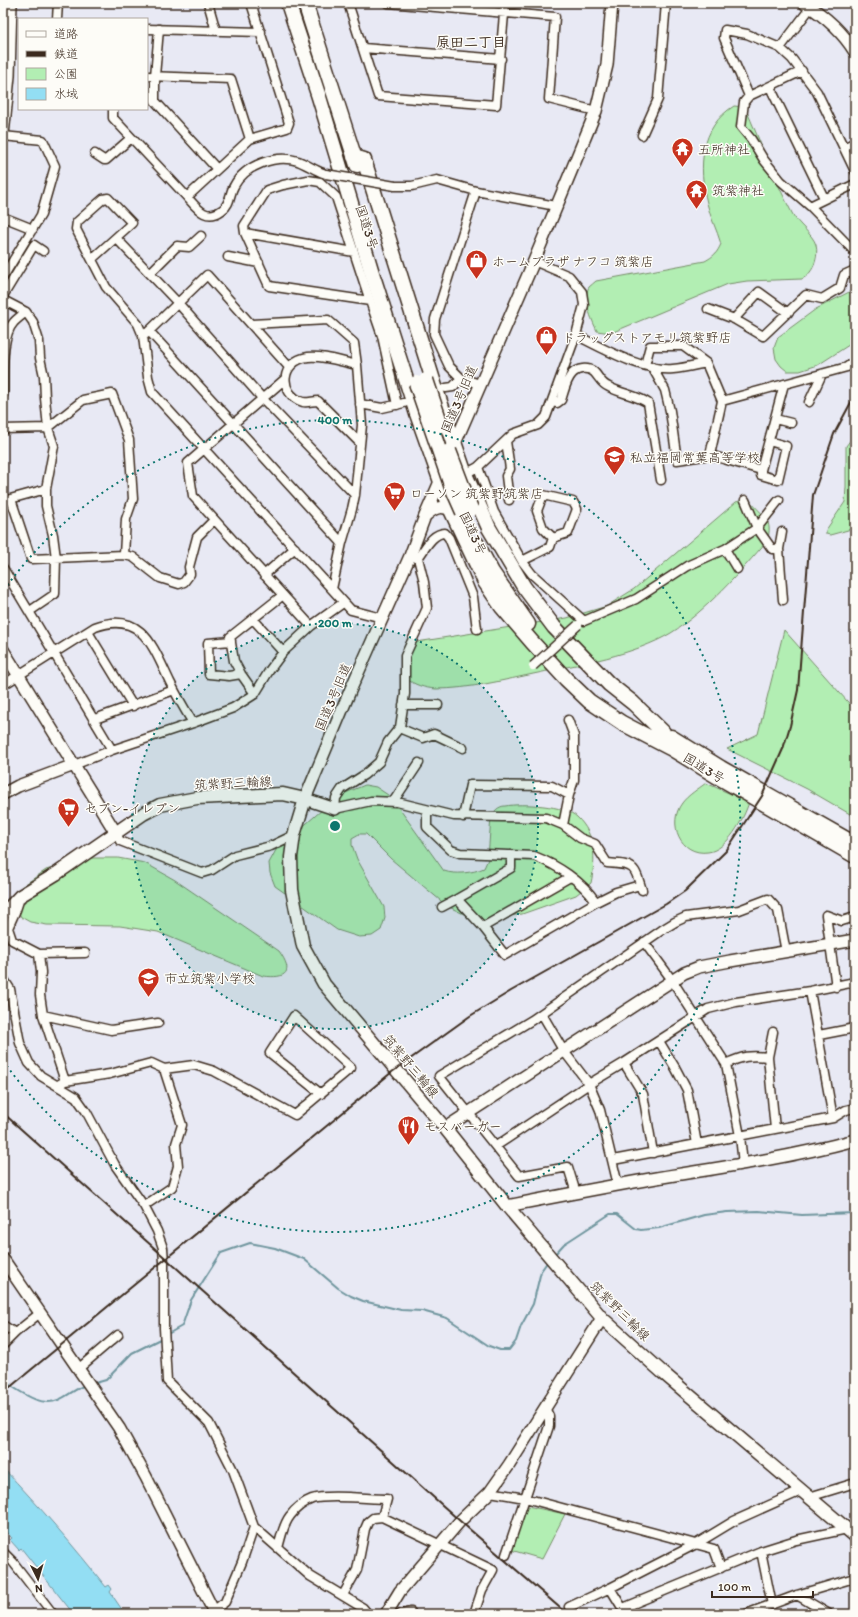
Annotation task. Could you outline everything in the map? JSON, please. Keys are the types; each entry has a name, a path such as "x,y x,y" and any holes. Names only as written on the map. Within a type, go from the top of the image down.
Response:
{"highway":[{"path":"288,3 319,97 372,273 441,482 462,511"},
{"name":"国道3号","path":"296,3 348,154 421,381 447,445 462,511 492,572 523,618 555,656 596,696 627,720 670,748 855,856"},
{"name":"国道3号","path":"305,3 348,154"},
{"path":"344,183 348,154 364,160 411,313 465,474 503,552 524,587 554,627 609,684 633,703 663,732"},
{"name":"国道3号","path":"462,511 532,613 564,649 605,689 663,732 721,768 855,844"}],"main road":[{"name":"筑紫野三輪線","path":"3,914 20,896 143,814 160,805 197,798 283,794 305,799 294,835 291,857 292,890 304,946 328,989 445,1128 507,1206 602,1318 662,1372 851,1533"}],"street":[{"path":"3,277 41,215 55,166 43,140 3,136 9,76 11,3"},
{"path":"57,18 58,3"},
{"path":"208,3 216,31"},
{"path":"187,197 250,139 286,128 289,123 251,3"},
{"path":"348,3 378,96 496,105 505,3"},
{"path":"388,3 555,17 549,99 596,111"},
{"name":"国道3号旧道","path":"305,799 382,618 414,557 425,516 441,482 455,443 534,261 596,111 608,65 612,3"},
{"path":"642,135 658,99 666,3"},
{"path":"780,48 809,4 829,20 855,52"},
{"path":"148,29 260,32"},
{"path":"159,29 151,76 155,101 217,169"},
{"path":"749,96 724,38 725,30 747,34 780,48 792,59 817,92 855,171"},
{"path":"363,48 501,59"},
{"path":"802,71 749,96 744,102 741,126 764,160 781,181 810,206 855,252"},
{"path":"151,76 231,79 250,139"},
{"path":"770,87 824,198"},
{"path":"113,110 113,118 131,138 201,212 210,215 222,210 230,201 233,187 241,177 255,166 280,159 297,161 325,174 395,186 412,186 437,180 476,191 556,206"},
{"path":"95,154 106,160 131,138"},
{"path":"844,148 855,142"},
{"path":"320,182 325,174"},
{"path":"360,404 382,408 400,404 382,336 336,197 320,182 308,180 267,190 244,226 245,233 269,286 370,301"},
{"path":"810,206 855,184"},
{"path":"476,191 435,318 434,334 449,366 461,378 480,384"},
{"path":"92,260 132,223 108,198 103,199 77,222 76,229 92,260 106,287 146,333 233,423 342,543"},
{"path":"3,218 33,229"},
{"path":"245,233 354,252"},
{"path":"150,273 177,246 189,247 201,236"},
{"path":"116,238 178,303 262,398 355,495"},
{"path":"3,296 34,245 43,251"},
{"path":"228,257 259,263"},
{"path":"465,474 478,467 513,434 538,425 546,417 576,335 584,305 582,292 569,276 534,261"},
{"path":"708,309 734,319 763,336 806,295 822,298 840,288 844,275 855,270"},
{"path":"289,367 207,275 146,333 148,377 152,392 350,610 382,618"},
{"path":"734,319 759,292 788,312"},
{"path":"3,300 26,312 33,322 39,340 40,358 44,376 48,428 54,446 46,489 46,506 53,535 56,558 56,594 30,611"},
{"path":"3,395 7,334 13,322 26,312"},
{"path":"251,324 328,320 354,344 362,425 359,442 355,495 342,543 332,589"},
{"path":"576,335 610,352 648,366 672,369 706,363"},
{"path":"710,455 722,401 706,363 683,346 650,346 648,366 665,390 670,411 677,460 710,455 761,470"},
{"path":"357,365 318,357 308,357 295,360 289,367 285,378 286,386 294,398 304,403 318,401 359,442"},
{"path":"722,401 847,367 855,361"},
{"path":"552,402 561,400 571,375 587,368 595,373 601,382 609,387 641,398 648,403 661,480"},
{"path":"809,402 822,374"},
{"path":"285,378 188,462 190,484 192,496 311,626"},
{"path":"446,388 453,387 461,378"},
{"path":"768,441 786,446 778,480 761,476 761,470 768,441 784,384"},
{"path":"3,429 48,428 83,400 112,394 129,440 133,499 126,519 124,555"},
{"path":"775,419 791,423"},
{"path":"506,441 510,469 506,476 509,500"},
{"path":"478,467 494,512 522,561 532,574 581,623"},
{"path":"46,489 7,500 32,559 124,555 133,556 160,578 179,584 184,582 190,574 189,567 197,537 214,520"},
{"path":"543,495 573,502 577,509 568,533 553,538 543,528 537,511 543,495"},
{"path":"745,500 757,528 772,549 779,549"},
{"path":"533,666 581,623 636,599 687,566 725,549 757,528 779,500"},
{"path":"425,516 434,509 443,507 462,511"},
{"path":"782,532 779,549 783,600"},
{"path":"335,809 336,798 342,789 364,775 379,762 388,742 399,728 403,705 405,656 427,608 424,582 414,557 434,536 440,533 445,533 449,538 473,597 477,630"},
{"path":"522,561 550,547 553,538"},
{"path":"264,575 295,548"},
{"path":"725,549 738,569"},
{"path":"3,568 95,719 112,750"},
{"path":"255,694 234,661 230,637 283,595"},
{"path":"3,794 18,786 112,750 233,708 255,694 283,652 311,626 343,603"},
{"path":"253,619 283,652"},
{"path":"3,685 88,632 95,626 118,621 132,626 144,635 152,644 174,690 193,723"},
{"path":"88,632 133,706"},
{"path":"231,641 208,643 209,674 229,676 241,674"},
{"path":"3,650 120,841 202,873 212,870 235,855 270,846 294,835"},
{"path":"95,719 174,690"},
{"path":"403,705 438,705"},
{"path":"563,825 569,795 574,780 574,736 568,720"},
{"path":"399,728 423,738 434,734 463,748"},
{"path":"393,802 419,763"},
{"path":"463,817 470,785 552,786 569,795"},
{"path":"305,799 335,809 371,800 393,802 463,817 546,818 563,825 580,838 595,844 607,863 629,865 635,871 641,887 616,892 505,955 483,927 456,899"},
{"path":"427,810 428,827 451,850 460,854 534,856 544,860 580,882 588,890 596,902"},
{"path":"442,907 511,868 510,855"},
{"path":"483,927 570,877"},
{"path":"20,896 8,928 12,940 39,954 84,953"},
{"path":"576,1193 568,1167 519,1176 439,1076 542,1014 644,942 675,922 686,917 739,910 768,899 778,910 786,952"},
{"path":"836,986 826,916 842,921 855,917"},
{"path":"445,1128 563,1050 684,973 699,967 855,940"},
{"path":"644,942 672,980 694,1017 726,1064 740,1136 743,1164"},
{"path":"39,954 41,972 40,995 43,1015 62,1083"},
{"path":"3,978 10,989 20,1043 29,1063 41,1076 62,1083 76,1097 86,1111 114,1165 144,1206 157,1231 162,1248 165,1276 164,1329 166,1341 167,1381 209,1423 233,1470 254,1527 310,1576 364,1608 368,1614"},
{"path":"496,1146 589,1084 624,1064 708,1009 736,1002 810,991 855,982"},
{"path":"810,991 833,1118"},
{"path":"542,1014 563,1050 589,1084 600,1110 618,1185"},
{"path":"43,1015 111,1030 158,1023"},
{"path":"62,1083 110,1074 151,1063 164,1069 194,1065 214,1071 295,1115 321,1094 351,1068 294,1016 270,1053 321,1094"},
{"path":"818,1034 855,1028"},
{"path":"773,1032 768,1057 775,1129"},
{"path":"659,1041 687,1090 697,1144"},
{"path":"726,1064 741,1057 753,1055 768,1057"},
{"path":"624,1064 643,1094 653,1152"},
{"path":"144,1206 172,1187 178,1166 176,1144 182,1125 164,1069"},
{"path":"613,1160 833,1118 846,1110 855,1108"},
{"path":"507,1206 618,1185 743,1164 829,1147 855,1140"},
{"path":"3,1259 119,1428 214,1612 225,1602 242,1562 254,1527"},
{"path":"3,1346 15,1333 40,1313"},
{"path":"386,1614 400,1591 440,1544 460,1521 490,1492 509,1465 602,1318"},
{"path":"3,1324 15,1333"},
{"path":"78,1369 118,1335"},
{"path":"506,1555 549,1426 550,1416 545,1408"},
{"path":"569,1607 696,1544 734,1521 805,1494 855,1483"},
{"path":"490,1492 525,1498 714,1549 721,1568"},
{"path":"278,1548 283,1528 290,1516 299,1507 312,1499 387,1499 382,1517"},
{"path":"343,1596 357,1570 365,1529 368,1522 373,1518 382,1517 493,1570 482,1590 474,1614"},
{"path":"610,1588 624,1611 761,1551 796,1540 851,1533"},
{"path":"761,1551 772,1605"},
{"path":"3,1552 13,1562 54,1614"},
{"path":"746,1614 797,1595 855,1577"},
{"path":"797,1595 829,1614"},
{"path":"401,1614 411,1612 411,1614"}],"green space":[{"path":"734,106 745,107 785,200 794,217 816,245 817,255 812,269 806,277 802,279 747,281 728,284 611,333 597,331 587,303 587,292 589,287 596,281 705,261 713,256 718,250 721,244 710,213 704,189 704,149 708,136 714,125"},
{"path":"855,289 855,341 818,365 800,371 787,371 781,366 776,359 774,348 778,337 816,309"},
{"path":"855,434 855,528 830,535 826,534 826,530 845,502 846,446"},
{"path":"743,500 750,501 766,519 769,528 767,541 734,578 697,614 671,633 657,641 606,658 474,686 449,689 432,689 416,684 405,678 406,647 417,642 567,618 607,606 634,589 736,502"},
{"path":"784,630 855,710 855,817 807,789 727,749 758,734"},
{"path":"706,783 749,802 739,825 722,846 708,852 698,852 690,849 684,844 676,828 676,820 678,811 684,800"},
{"path":"365,785 376,787 391,797 444,871 453,873 469,872 484,868 488,859 491,816 499,808 512,805 532,805 553,807 571,813 583,824 591,839 594,865 591,883 576,895 522,914 484,920 470,917 447,906 391,859 366,834 359,834 352,838 352,845 357,859 384,907 385,918 381,930 372,936 359,937 337,930 275,886 270,873 269,863 276,850 338,796"},
{"path":"87,858 118,858 145,863 175,880 279,951 286,964 286,972 283,975 278,976 263,976 158,932 120,926 47,925 30,922 21,917 16,907 16,898 21,887 46,870"},
{"path":"527,1506 565,1514 542,1559 511,1550"}],"water":[{"path":"3,1468 56,1526 106,1587 109,1585 112,1589 110,1592 125,1614 70,1614 72,1612 21,1548 19,1550 10,1540 12,1538 3,1529"}],"waterway":[{"path":"554,1255 564,1244 610,1214 617,1214 636,1229 641,1230 659,1228 704,1215 727,1212 759,1211 802,1215 855,1213"},
{"path":"166,1335 182,1326 191,1300 221,1253 250,1243 275,1248 304,1259 338,1288 363,1301 401,1310 422,1311 447,1318 489,1346 500,1350 509,1350 516,1341 521,1326 533,1304 541,1271 548,1261"},
{"path":"92,1384 106,1380 132,1353 162,1338"},
{"path":"3,1381 29,1397 44,1402 58,1400 86,1385"}],"tunnel":[{"path":"561,1614 569,1607"}],"railway":[{"path":"3,1393 392,1072 470,1016 511,991 666,904 685,891 726,851 762,796 783,749 790,726 798,690 813,495 834,434 855,395"},
{"path":"3,1113 460,1521 567,1614"}],"place":[{"name":"五所神社","path":"682,168"},
{"name":"筑紫神社","path":"697,210"},
{"name":"ホームプラザ ナフコ 筑紫店","path":"477,280"},
{"name":"ドラッグストアモリ筑紫野店","path":"546,356"},
{"name":"私立福岡常葉高等学校","path":"614,476"},
{"name":"ローソン 筑紫野筑紫店","path":"395,512"},
{"name":"セブン-イレブン","path":"69,828"},
{"name":"市立筑紫小学校","path":"149,998"},
{"name":"モスバーガー","path":"409,1146"}],"district":[{"name":"原田二丁目","path":"471,42"}]}
